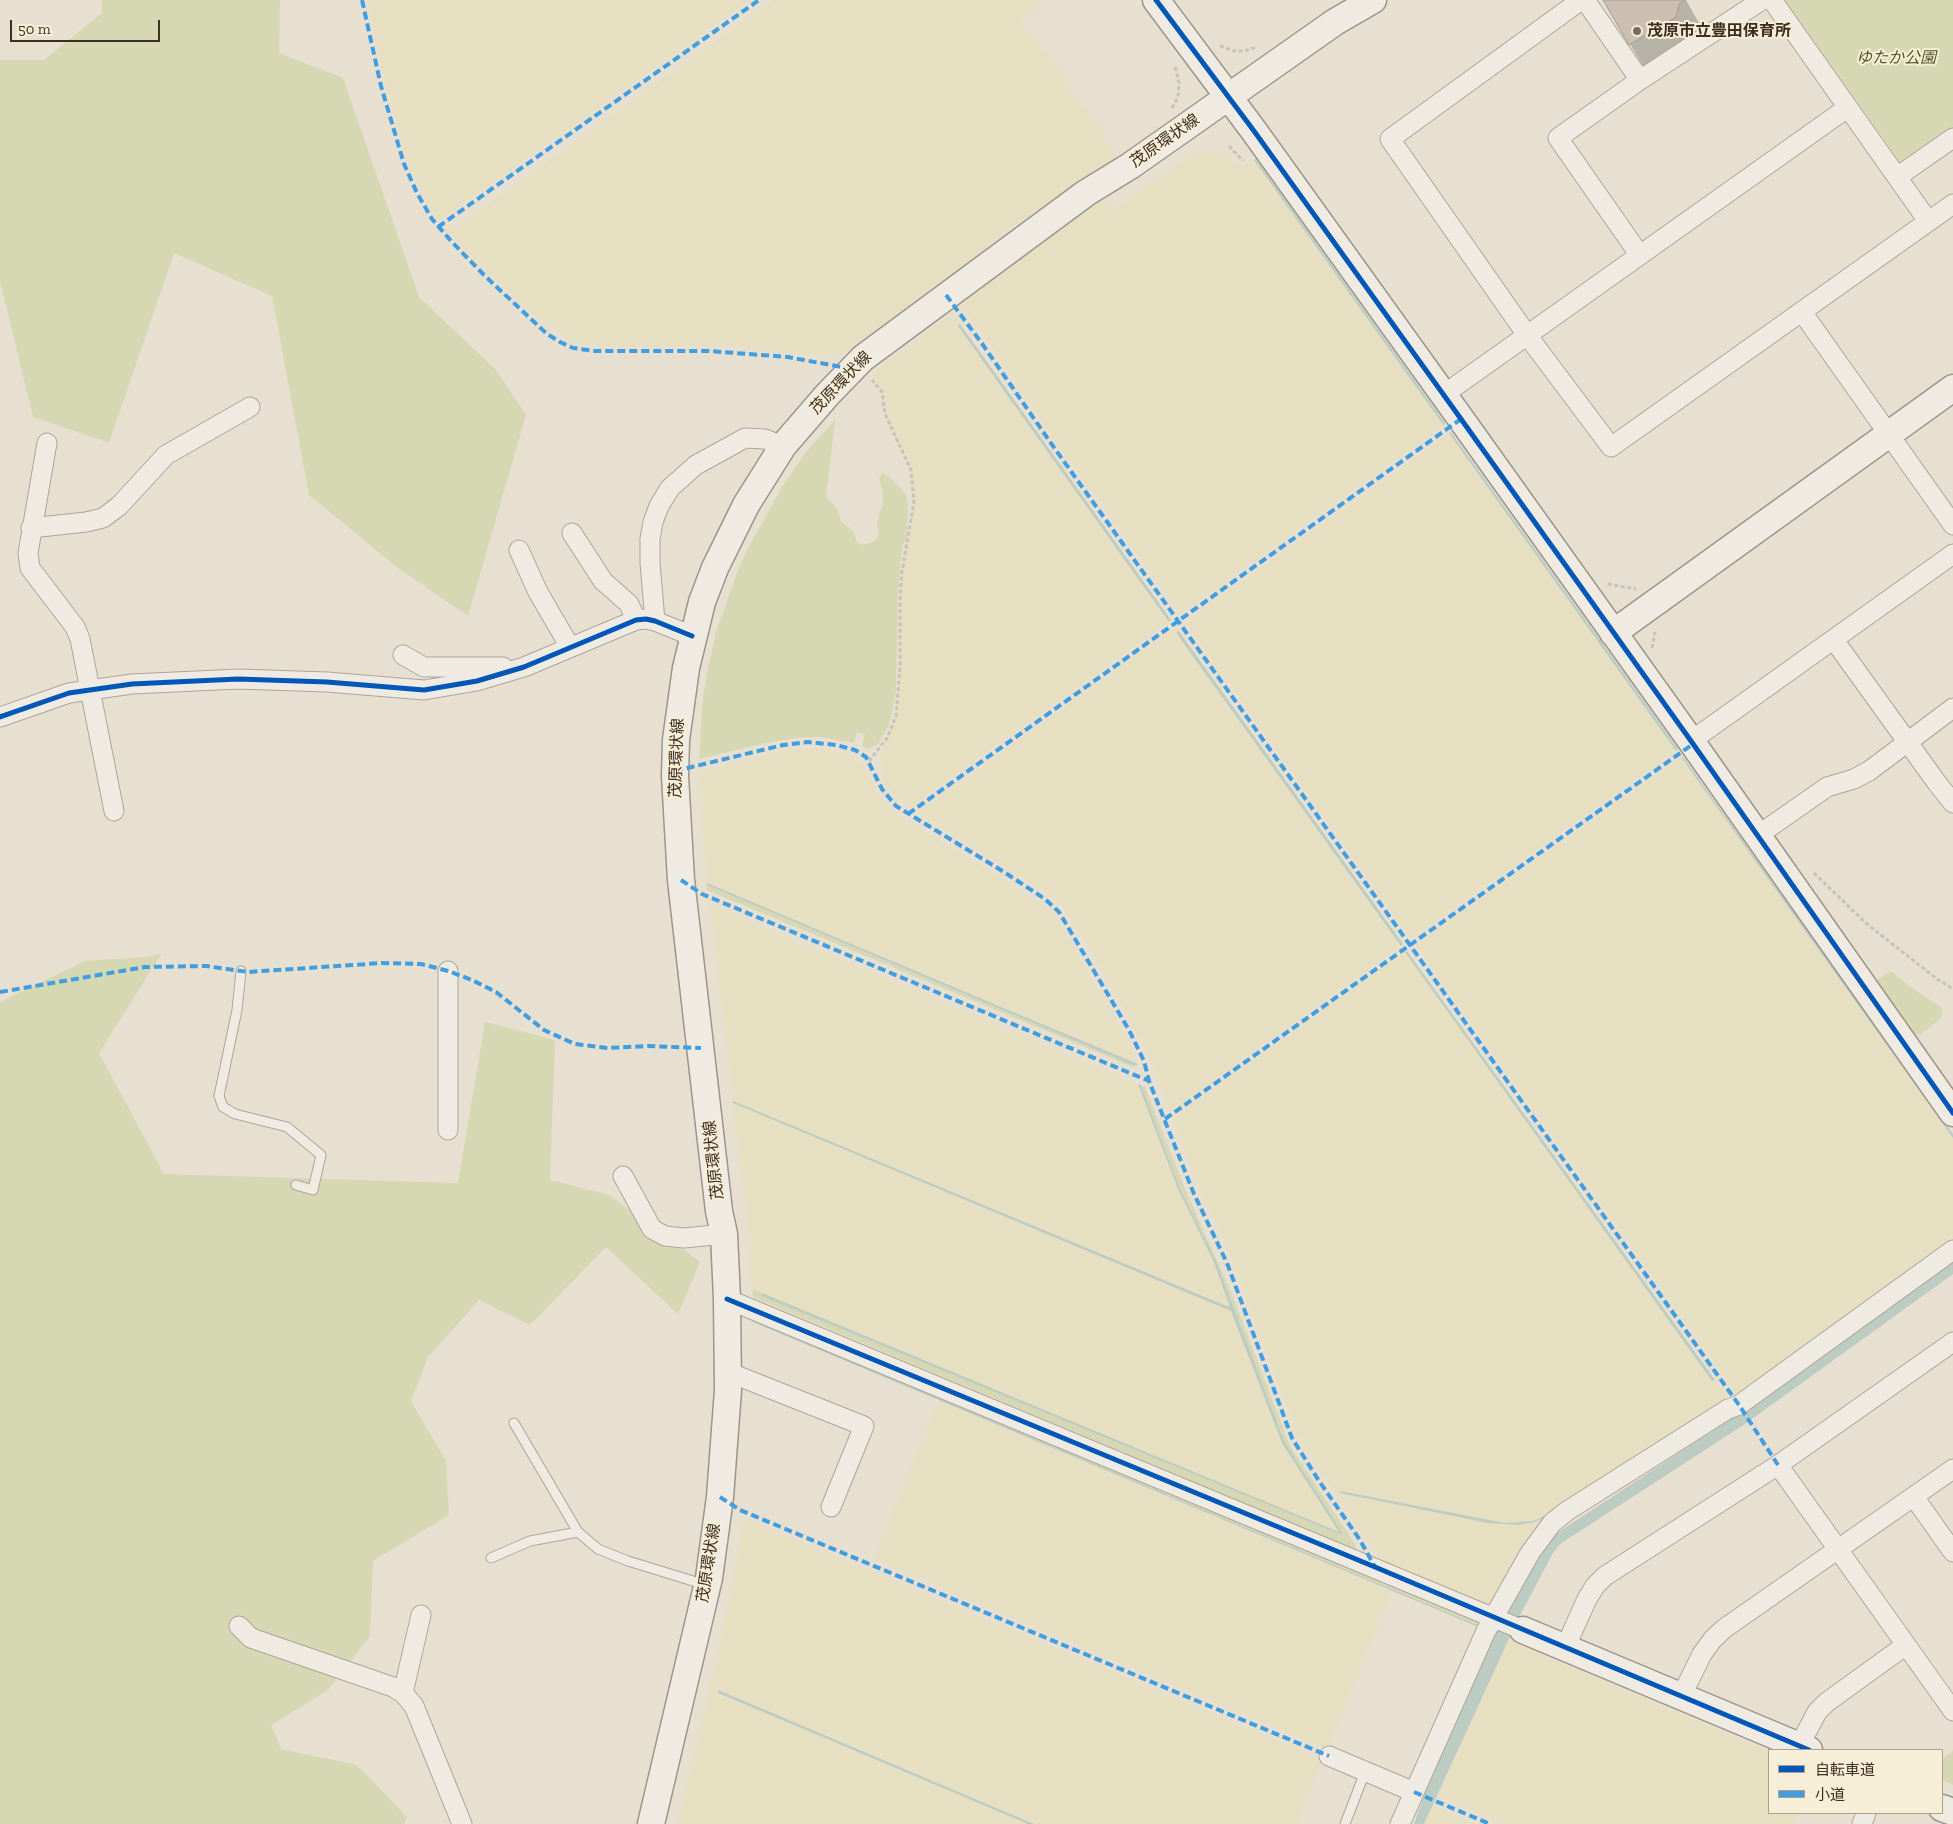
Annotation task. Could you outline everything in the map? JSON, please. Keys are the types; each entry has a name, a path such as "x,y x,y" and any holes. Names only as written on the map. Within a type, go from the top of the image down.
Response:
{"main road":[{"path":"1156,0 1254,131 1691,741 1953,1113"},
{"name":"茂原環状線","path":"651,1824 707,1586 720,1497 728,1390 724,1234 719,1211 681,880 676,811 676,740 692,636 702,602 730,536 763,474 783,446 858,362 1086,193 1130,166 1327,28 1373,0"},
{"path":"1613,633 1953,388"},
{"path":"1523,1630 1804,1748"}],"street":[{"path":"1581,0 1390,140 1527,335 1611,447 1953,204"},
{"path":"1585,0 1640,80"},
{"path":"1639,254 1558,138 1640,80 1762,0"},
{"path":"1772,0 1928,221"},
{"path":"1443,395 1847,108"},
{"path":"1897,177 1953,138"},
{"path":"1802,312 1953,525"},
{"path":"31,528 86,522 103,518 119,506 166,455 250,407"},
{"path":"645,620 650,539 653,522 659,506 670,488 696,465 745,438 765,439 783,446"},
{"path":"47,443 31,528 28,553 30,568 75,627 80,639 114,811"},
{"path":"572,533 602,580 645,620 692,636"},
{"path":"519,550 538,592 570,647"},
{"path":"1691,741 1953,554"},
{"path":"0,717 69,692 132,684 238,679 326,682 424,690 477,681 524,667 570,647 645,620"},
{"path":"1834,640 1953,803"},
{"path":"403,655 424,667 524,667"},
{"path":"1757,836 1827,787 1854,779 1869,771 1953,708"},
{"path":"448,971 448,1130"},
{"path":"623,1176 652,1229 665,1236 684,1238 724,1234"},
{"path":"1400,1824 1486,1631 1530,1553 1552,1523 1567,1511 1728,1409 1739,1405 1953,1250"},
{"path":"727,1299 1523,1630"},
{"path":"1565,1648 1587,1599 1595,1586 1605,1576 1778,1465 1953,1342"},
{"path":"728,1372 864,1426 831,1507"},
{"path":"1778,1465 1953,1711"},
{"path":"1681,1697 1702,1654 1713,1639 1725,1628 1953,1469"},
{"path":"1914,1497 1953,1552"},
{"path":"403,1693 421,1615"},
{"path":"239,1626 251,1638 393,1687 403,1693 414,1706 462,1824"},
{"path":"1804,1748 1817,1712 1827,1702 1906,1645"},
{"path":"1329,1756 1414,1792"}],"lane":[{"path":"241,971 237,1010 218,1096 223,1107 235,1114 287,1126 321,1155 313,1190 296,1185"},
{"path":"514,1423 578,1532 598,1549 628,1561 707,1586"},
{"path":"491,1558 530,1541 578,1532"},
{"path":"1345,1824 1365,1772"}],"path":[{"path":"1214,42 1234,51 1244,51 1260,46"},
{"path":"1166,114 1172,109 1178,97 1179,83 1173,64"},
{"path":"1229,146 1243,161"},
{"path":"858,362 882,392 885,414 911,470 914,502 901,588 900,666 896,716 887,738 869,761"}],"shaded area":[{"path":"367,0 750,0 439,221 436,219 420,190 404,153 383,76"},
{"path":"773,0 1048,0 1021,19 1112,146 1110,148 1116,158 1062,197 1041,207 989,243 982,253 838,357 722,346 620,347 597,346 570,341 527,309 468,254 445,229 452,224 455,227"},
{"path":"1201,152 1230,155 1239,168 1254,160 1444,426 1180,614 1032,408 985,336 956,301 1100,199 1111,212 1185,159"},
{"path":"1256,159 1445,423 1444,426 1254,160"},
{"path":"948,306 961,323 958,326 1169,622 909,808 892,793 882,777 880,756 896,716 899,694 902,571 914,502 911,470 885,414 882,392 873,377 876,370 894,355 906,349 951,315"},
{"path":"960,324 1171,620 1169,622 958,326"},
{"path":"1451,432 1678,749 1676,751 1449,433"},
{"path":"1449,433 1676,751 1411,939 1185,622"},
{"path":"1175,628 1178,630 1177,634 1241,719 1274,769 1401,946 1170,1112 1145,1047 1092,952 1065,910 1052,897 1016,873 917,813"},
{"path":"1178,630 1403,944 1401,946 1177,634"},
{"path":"802,749 831,750 855,758 861,763 883,800 896,814 1005,880 1057,918 1136,1054 1138,1064 707,883 698,772 767,754"},
{"path":"1681,757 1953,1138 1953,1240 1738,1396 1416,945"},
{"path":"1681,757 1683,757 1953,1134 1953,1138"},
{"path":"707,883 1138,1064 1135,1066 707,885"},
{"path":"710,905 1138,1084 1178,1189 1213,1260 1229,1307 733,1101"},
{"path":"1407,951 1715,1380 1712,1381 1405,952"},
{"path":"1405,952 1712,1381 1715,1380 1727,1400 1573,1499 1492,1607 1385,1563 1379,1558 1297,1433 1233,1261 1196,1182 1173,1118","holes":["1340,1491 1505,1523 1533,1521 1549,1514 1534,1522 1519,1525 1488,1523 1340,1493"]},
{"path":"1138,1084 1141,1085 1180,1189 1216,1261 1284,1441 1344,1536 762,1296 762,1293 1339,1532 1282,1443 1231,1311 733,1103 733,1101 1229,1307 1213,1260 1178,1189"},
{"path":"733,1103 1231,1311 1282,1443 1340,1533 752,1289 745,1200"},
{"path":"1953,1261 1953,1274 1745,1424 1560,1544 1553,1553 1519,1617 1424,1824 1414,1824 1426,1790 1506,1611 1538,1555 1554,1535 1738,1414"},
{"path":"753,1320 1477,1625 753,1322"},
{"path":"939,1400 1392,1591 1327,1749 873,1559"},
{"path":"1340,1491 1505,1523 1533,1521 1549,1514 1550,1516 1534,1522 1519,1525 1488,1523 1340,1493"},
{"path":"745,1519 1323,1760 1296,1824 1034,1824 718,1690 718,1693 1028,1824 678,1824 722,1636"},
{"path":"1510,1637 1512,1637 1513,1642 1768,1751 1768,1814 1798,1814 1793,1824 1506,1824 1438,1795"},
{"path":"718,1690 1034,1824 1028,1824 718,1693"},
{"path":"1432,1806 1475,1824 1424,1824"}],"green space":[{"path":"102,0 280,0 279,53 343,78 419,297 496,370 526,415 468,616 398,568 309,495 272,296 174,253 109,443 33,417 0,281 0,60 44,60 102,13"},
{"name":"ゆたか公園","path":"1785,0 1953,0 1953,128 1902,165"},
{"path":"835,420 826,497 837,508 841,521 853,531 857,543 863,545 870,543 876,540 879,534 877,524 883,505 883,493 879,479 882,472 906,494 908,507 907,535 902,547 898,592 896,692 889,726 878,744 868,749 862,746 865,734 857,732 854,743 822,737 805,737 770,742 699,759 703,697 709,663 717,629 736,576 747,550 782,487 806,452"},
{"path":"707,885 1135,1066 1133,1067 707,890"},
{"path":"162,953 99,1053 164,1174 458,1183 485,1022 555,1040 550,1180 609,1195 700,1262 678,1314 606,1247 530,1325 479,1300 428,1357 411,1401 446,1461 449,1515 373,1561 370,1636 328,1690 271,1725 281,1749 357,1765 407,1817 404,1824 0,1824 0,1002 85,961 147,957"},
{"path":"1891,971 1909,986 1942,1008 1941,1018 1920,1035 1912,1033 1875,981"},
{"path":"1141,1085 1145,1087 1185,1189 1231,1292 1290,1446 1355,1544 1357,1550 753,1297 752,1289 762,1293 763,1296 1344,1536 1284,1441 1216,1261 1180,1189"},
{"path":"753,1320 1478,1621 1480,1629 1476,1625"},
{"path":"1496,1632 1498,1632 1426,1790 1422,1789"},
{"path":"1953,1750 1953,1785 1943,1780 1943,1759"}],"building":[{"name":"茂原市立豊田保育所","path":"1603,0 1685,0 1679,4 1676,17 1629,45"}],"marked path":[{"path":"362,0 381,86 404,164 417,193 432,219 451,241 547,334 573,348 595,351 709,351 788,357 852,369"},
{"path":"438,227 759,0"},
{"path":"946,295 1739,1405 1778,1465"},
{"path":"908,814 1461,419"},
{"path":"675,771 783,745 808,742 836,745 855,750 866,757 882,789 896,806 1004,872 1045,899 1059,912 1129,1030 1144,1061 1149,1081"},
{"path":"1165,1119 1693,744"},
{"path":"681,880 702,894 1149,1081 1194,1194 1227,1263 1292,1438 1360,1540 1375,1567"},
{"path":"0,992 145,967 206,966 248,972 382,963 421,964 448,971 496,992 544,1030 575,1044 608,1048 648,1046 701,1048"},
{"path":"720,1497 740,1510 1329,1756"},
{"path":"1414,1792 1490,1824"}],"cycle path":[{"path":"1156,0 1254,131 1461,419 1953,1113"},
{"path":"0,717 69,693 132,684 238,679 327,682 424,690 477,681 524,667 636,620 646,619 655,621 692,636"},
{"path":"727,1299 1375,1567 1807,1749"}],"place":[{"name":"茂原市立豊田保育所","path":"1637,31"}]}
